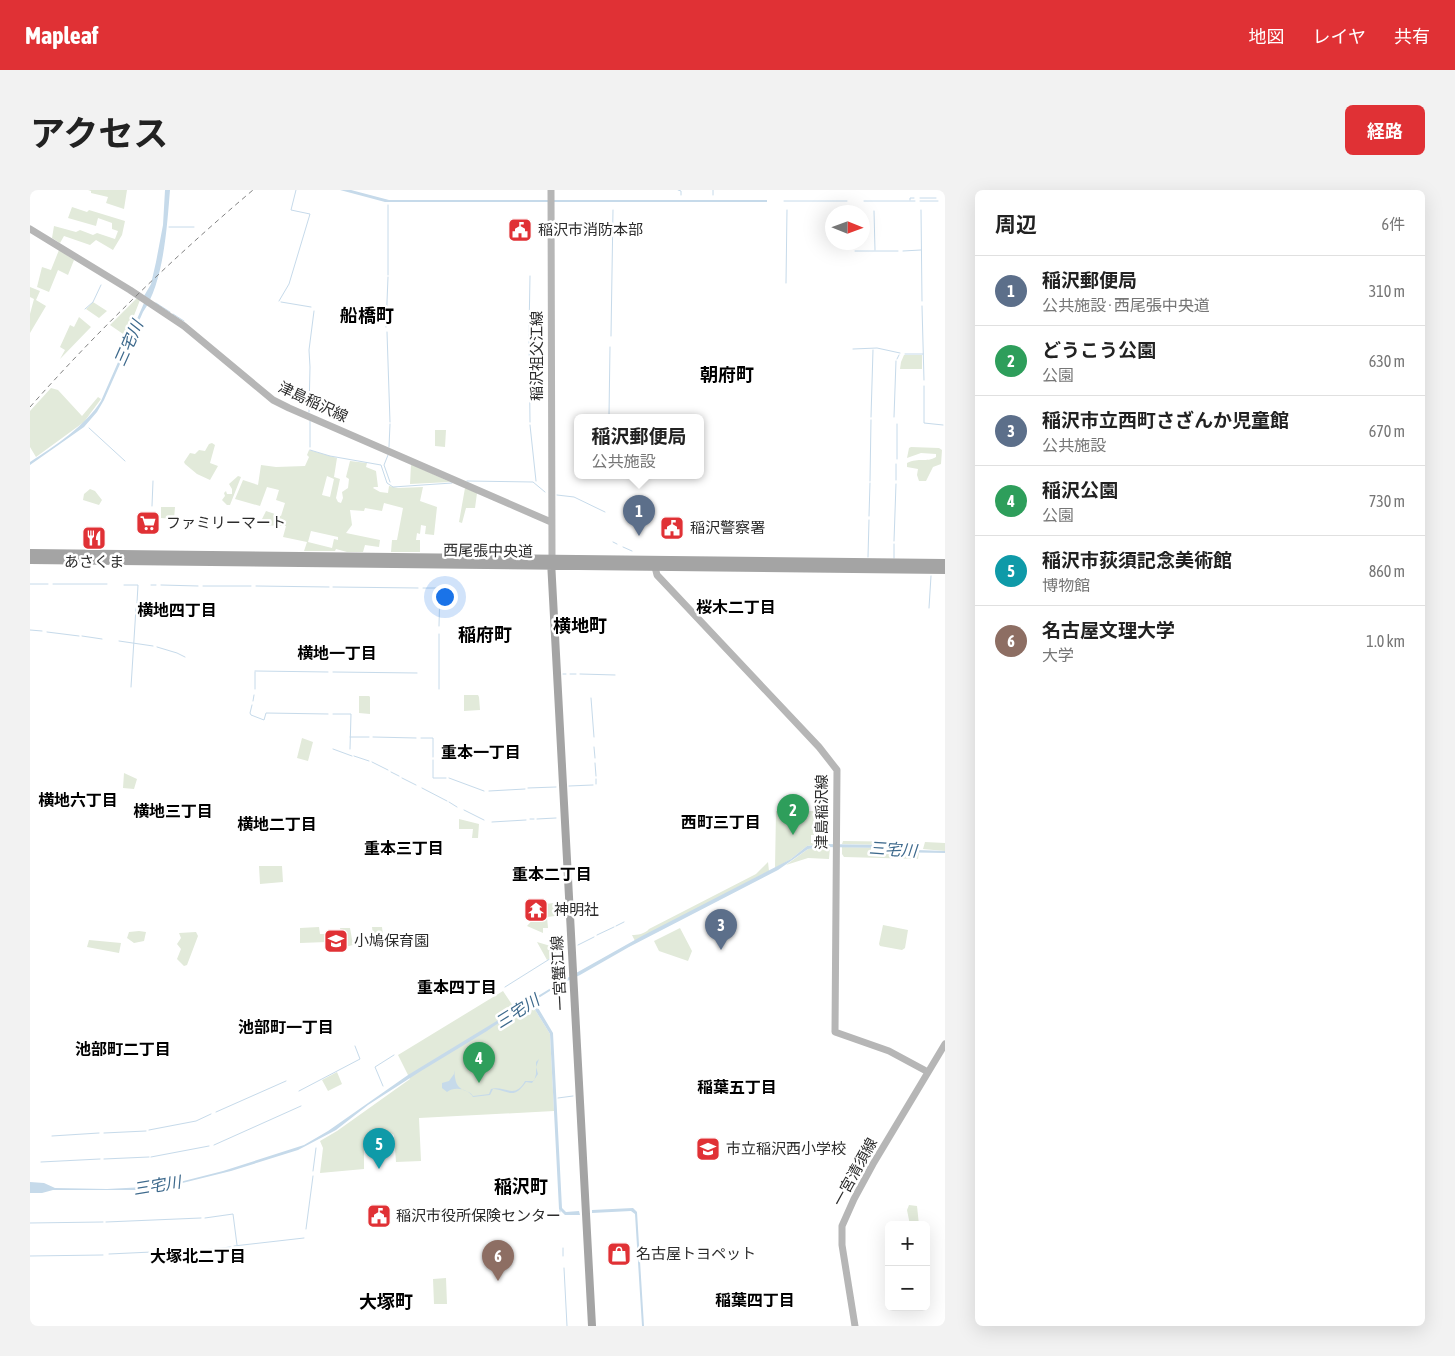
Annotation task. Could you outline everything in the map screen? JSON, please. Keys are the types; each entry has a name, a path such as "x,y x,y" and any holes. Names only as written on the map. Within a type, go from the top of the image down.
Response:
{"main road":[{"name":"稲沢祖父江線","path":"551,522 552,197"},
{"name":"津島稲沢線","path":"30,229 143,298 184,326 265,394 281,404 551,522"},
{"path":"551,522 551,562"},
{"name":"西尾張中央道","path":"30,553 945,570"},
{"name":"西尾張中央道","path":"30,560 551,562"},
{"name":"一宮蟹江線","path":"551,562 592,1326"},
{"name":"津島稲沢線","path":"654,564 657,575 813,741 837,770 835,1032 889,1052 928,1072"},
{"name":"西尾張中央道","path":"654,564 945,564"},
{"name":"一宮清須線","path":"856,1326 843,1250 842,1226 873,1164 945,1044"}],"green space":[{"path":"88,190 127,190 124,209 106,203 108,197 91,193"},
{"path":"72,207 125,221 122,235 113,250 96,240 90,245 64,236 60,243 52,238 54,226 76,232 80,230 93,235 97,233 115,239 118,231 112,229 112,223 98,218 96,226 68,218"},
{"path":"59,250 74,260 68,275 58,270 49,292 37,287 42,267 51,270"},
{"path":"30,287 40,291 36,300 46,306 30,333 30,314 34,299 30,297"},
{"path":"137,298 140,300 126,336 110,325"},
{"path":"93,302 107,311 99,318 86,309"},
{"path":"79,317 91,327 60,359 65,350 60,347 70,325 74,327"},
{"path":"904,355 922,355 922,369 900,369"},
{"path":"51,388 58,390 82,416 98,397 101,399 84,422 36,457 30,447 30,411"},
{"path":"435,430 446,430 445,447 435,446"},
{"path":"209,444 215,445 210,463 218,466 210,480 197,474 184,462 190,453 195,454 199,450 205,451"},
{"path":"909,448 939,448 942,450 941,464 933,467 926,481 919,481 918,469 907,467 907,463 915,460 932,459 936,457 936,454 921,453 907,458"},
{"path":"309,450 337,458 334,477 340,479 336,498 341,503 343,498 342,492 348,488 349,479 346,477 350,461 367,463 366,467 376,471 378,487 373,488 380,492 388,493 389,486 398,488 423,487 420,501 437,507 434,535 425,534 426,526 421,525 420,534 417,533 416,540 420,540 420,552 391,552 392,540 397,540 403,508 384,503 382,511 365,508 364,511 350,510 352,525 346,533 380,540 379,547 365,545 363,552 347,552 336,549 335,551 304,551 307,542 283,537 286,526 259,525 266,511 281,516 285,503 276,500 279,490 267,487 260,506 235,499 243,480 258,485 261,465 276,467 305,466 309,457 307,455","holes":["327,476 334,479 330,497 322,495","311,531 338,537 338,540 334,539 332,548 308,542"]},
{"path":"411,464 450,482 410,484"},
{"path":"238,476 241,477 230,505 227,505 222,500 225,496 224,493 226,491 227,494 232,494 229,484"},
{"path":"465,488 477,493 475,508 466,508 462,523 459,522"},
{"path":"90,489 95,491 102,500 99,505 83,500 84,494"},
{"path":"161,507 175,507 174,519 161,518"},
{"path":"464,695 478,695 480,710 464,711"},
{"path":"359,696 370,697 370,714 359,713"},
{"path":"302,738 313,742 308,761 297,758"},
{"path":"124,773 137,779 134,789 123,788"},
{"path":"776,811 819,811 819,815 814,815 814,835 811,835 811,843 816,843 815,845 807,846 791,859 775,868"},
{"path":"459,819 479,824 478,838 472,838 473,829 459,829"},
{"path":"843,841 918,842 919,849 889,849 883,845 842,844"},
{"path":"925,842 945,843 945,851 923,849"},
{"path":"830,847 829,859 808,858 786,865 808,849"},
{"path":"842,847 882,848 919,853 918,859 844,857"},
{"path":"768,862 769,871 635,941 632,935 645,932 756,874"},
{"path":"259,866 282,866 283,882 260,884"},
{"path":"554,903 555,916 547,917 548,928 543,928 543,933 527,926 536,916 538,909 526,910 526,906"},
{"path":"883,925 908,930 905,948 902,950 880,946"},
{"path":"319,927 320,934 326,934 327,942 300,943 300,928"},
{"path":"372,927 382,927 384,944 374,944"},
{"path":"340,928 350,928 353,945 345,947"},
{"path":"680,928 692,951 688,961 659,951 654,941"},
{"path":"129,932 146,932 144,941 134,943 127,938"},
{"path":"196,932 198,936 187,965 184,966 177,959 181,949 177,944 181,938 179,933"},
{"path":"89,940 121,943 119,953 87,947"},
{"path":"537,942 554,947 557,954 547,960"},
{"path":"503,991 517,1012 526,1007 534,1008 550,1034 554,1111 419,1118 421,1161 396,1162 394,1135 389,1132 387,1138 364,1140 364,1169 320,1173 323,1148 320,1141 410,1079 398,1055"},
{"path":"337,1072 342,1084 328,1091 322,1080"},
{"path":"909,1205 917,1206 919,1221 909,1221 907,1210"},
{"path":"446,1278 447,1304 434,1304 433,1279"}],"water":[{"name":"三宅川","path":"165,190 170,190 163,253 156,285 104,400 97,412 84,427 30,465 30,462 87,419 101,401 144,303 144,296 151,284 163,225"},
{"path":"340,190 351,190 389,200 767,200 767,202 385,202"},
{"name":"三宅川","path":"824,844 883,845 889,849 945,851 945,853 887,852 882,848 824,847 808,849 778,870 629,947 561,984 529,1004 537,1006 553,1033 562,1208 566,1212 579,1211 580,1215 565,1215 559,1209 550,1034 534,1008 525,1007 368,1105 336,1130 298,1150 231,1171 154,1190 53,1190 42,1193 30,1193 30,1182 44,1183 55,1188 107,1189 164,1186 223,1171 304,1145 328,1131 408,1075 569,977 642,936 791,859 807,846"},
{"path":"454,1070 457,1084 463,1090 454,1089 447,1092 442,1088 442,1083 449,1081 454,1074"},
{"path":"525,1081 533,1081 532,1083 526,1082 522,1088 514,1093 493,1089 490,1095 473,1097 471,1094 473,1096 489,1094 491,1089 496,1088 513,1091 521,1087"},
{"path":"633,1208 637,1212 644,1326 642,1326 635,1214 631,1211 592,1213 592,1210"}],"waterway":[{"path":"279,301 289,284 310,214 291,210 296,190"},
{"path":"678,190 681,191 681,195"},
{"path":"713,190 713,195"},
{"path":"910,200 910,198 914,198"},
{"path":"920,198 936,198"},
{"path":"784,201 847,201"},
{"path":"864,201 915,201"},
{"path":"920,201 938,201"},
{"path":"388,205 388,275"},
{"path":"611,336 613,210"},
{"path":"786,283 787,210"},
{"path":"921,210 922,301"},
{"path":"874,211 875,250"},
{"path":"169,227 194,227"},
{"path":"903,251 921,250"},
{"path":"855,251 898,251"},
{"path":"529,332 530,276"},
{"path":"386,327 388,277"},
{"path":"85,309 93,302 101,285"},
{"path":"281,302 311,307"},
{"path":"156,303 170,312"},
{"path":"922,306 924,380"},
{"path":"309,412 309,350 314,311"},
{"path":"173,314 184,321"},
{"path":"387,332 390,422"},
{"path":"529,334 530,422"},
{"path":"609,414 610,347"},
{"path":"853,349 877,348 900,353"},
{"path":"871,417 873,350"},
{"path":"905,354 923,354"},
{"path":"897,359 899,355"},
{"path":"894,417 896,361"},
{"path":"924,386 924,423 943,425"},
{"path":"870,481 871,420"},
{"path":"310,421 310,447"},
{"path":"389,447 390,424"},
{"path":"897,424 897,459"},
{"path":"530,425 536,481"},
{"path":"89,428 125,461"},
{"path":"310,450 330,456 381,465 387,483 393,487 452,483"},
{"path":"388,455 384,465 390,482"},
{"path":"896,464 896,480"},
{"path":"152,506 153,481"},
{"path":"467,481 533,482 545,492"},
{"path":"869,516 870,483"},
{"path":"894,541 896,484"},
{"path":"557,495 574,497 605,512"},
{"path":"868,557 869,520"},
{"path":"613,542 617,544"},
{"path":"894,544 894,558"},
{"path":"623,547 632,551"},
{"path":"929,608 931,576"},
{"path":"30,584 48,584"},
{"path":"53,584 107,584"},
{"path":"124,585 138,585 137,603"},
{"path":"151,585 156,585"},
{"path":"161,585 198,586"},
{"path":"203,586 251,586"},
{"path":"256,586 329,587"},
{"path":"333,587 418,588"},
{"path":"423,588 440,588 439,626"},
{"path":"131,687 136,608"},
{"path":"30,630 42,631"},
{"path":"47,632 79,636"},
{"path":"439,634 439,689"},
{"path":"82,636 102,639"},
{"path":"119,641 153,646"},
{"path":"157,647 185,657"},
{"path":"255,671 328,672"},
{"path":"255,672 255,689"},
{"path":"333,672 417,673"},
{"path":"570,674 576,674"},
{"path":"580,674 615,675"},
{"path":"253,701 254,695"},
{"path":"591,698 594,737"},
{"path":"252,705 251,715 264,720 266,713 328,714"},
{"path":"333,714 351,714 350,749"},
{"path":"350,737 369,737"},
{"path":"373,737 416,738"},
{"path":"421,738 433,738 433,757"},
{"path":"594,747 595,758"},
{"path":"333,749 352,756"},
{"path":"354,756 369,761"},
{"path":"433,760 433,778 446,778"},
{"path":"372,762 388,770"},
{"path":"595,763 596,776"},
{"path":"391,772 399,776"},
{"path":"402,778 416,785"},
{"path":"449,778 484,791"},
{"path":"596,779 596,784"},
{"path":"569,786 593,785"},
{"path":"528,788 556,787"},
{"path":"422,788 447,801"},
{"path":"489,791 525,789"},
{"path":"449,802 457,807"},
{"path":"464,810 484,820"},
{"path":"537,819 556,818"},
{"path":"492,822 526,820"},
{"path":"616,926 624,922"},
{"path":"597,935 614,927"},
{"path":"578,945 594,937"},
{"path":"505,987 564,950"},
{"path":"299,1091 360,1059 355,1046"},
{"path":"383,1086 375,1067 394,1055"},
{"path":"216,1112 286,1081"},
{"path":"558,1098 573,1096"},
{"path":"214,1145 301,1106"},
{"path":"149,1130 196,1121 211,1114"},
{"path":"104,1133 146,1131"},
{"path":"52,1136 99,1133"},
{"path":"151,1157 209,1146"},
{"path":"313,1171 316,1148"},
{"path":"104,1159 149,1157"},
{"path":"41,1162 100,1159"},
{"path":"306,1229 313,1176"},
{"path":"560,1209 560,1215"},
{"path":"205,1218 233,1214 237,1245"},
{"path":"106,1222 201,1218"},
{"path":"30,1223 103,1222"},
{"path":"234,1246 304,1238"},
{"path":"202,1250 231,1247"},
{"path":"563,1248 563,1256"},
{"path":"109,1254 195,1250"},
{"path":"30,1256 103,1255"},
{"path":"564,1268 567,1326"}],"railway":[{"path":"30,407 138,294 253,190"}],"place":[{"name":"稲沢市消防本部","path":"520,230"},
{"name":"ファミリーマート","path":"148,523"},
{"name":"稲沢警察署","path":"672,528"},
{"name":"稲沢郵便局","path":"639,536"},
{"name":"あさくま","path":"94,538"},
{"name":"どうこう公園","path":"793,835"},
{"name":"神明社","path":"536,910"},
{"name":"小鳩保育園","path":"336,941"},
{"name":"稲沢市立西町さざんか児童館","path":"721,950"},
{"name":"稲沢公園","path":"479,1083"},
{"name":"市立稲沢西小学校","path":"708,1149"},
{"name":"稲沢市荻須記念美術館","path":"379,1169"},
{"name":"稲沢市役所保険センター","path":"379,1216"},
{"name":"名古屋トヨペット","path":"619,1254"},
{"name":"名古屋文理大学","path":"498,1281"}],"district":[{"name":"船橋町","path":"367,316"},
{"name":"朝府町","path":"727,375"},
{"name":"桜木二丁目","path":"736,607"},
{"name":"横地四丁目","path":"177,610"},
{"name":"横地町","path":"580,626"},
{"name":"稲府町","path":"485,635"},
{"name":"横地一丁目","path":"337,653"},
{"name":"重本一丁目","path":"481,752"},
{"name":"横地六丁目","path":"78,800"},
{"name":"横地三丁目","path":"173,811"},
{"name":"西町三丁目","path":"721,822"},
{"name":"横地二丁目","path":"277,824"},
{"name":"重本三丁目","path":"404,848"},
{"name":"重本二丁目","path":"552,874"},
{"name":"重本四丁目","path":"457,987"},
{"name":"池部町一丁目","path":"286,1027"},
{"name":"池部町二丁目","path":"123,1049"},
{"name":"稲葉五丁目","path":"737,1087"},
{"name":"稲沢町","path":"521,1187"},
{"name":"大塚北二丁目","path":"198,1256"},
{"name":"稲葉四丁目","path":"755,1300"},
{"name":"大塚町","path":"386,1302"}]}
